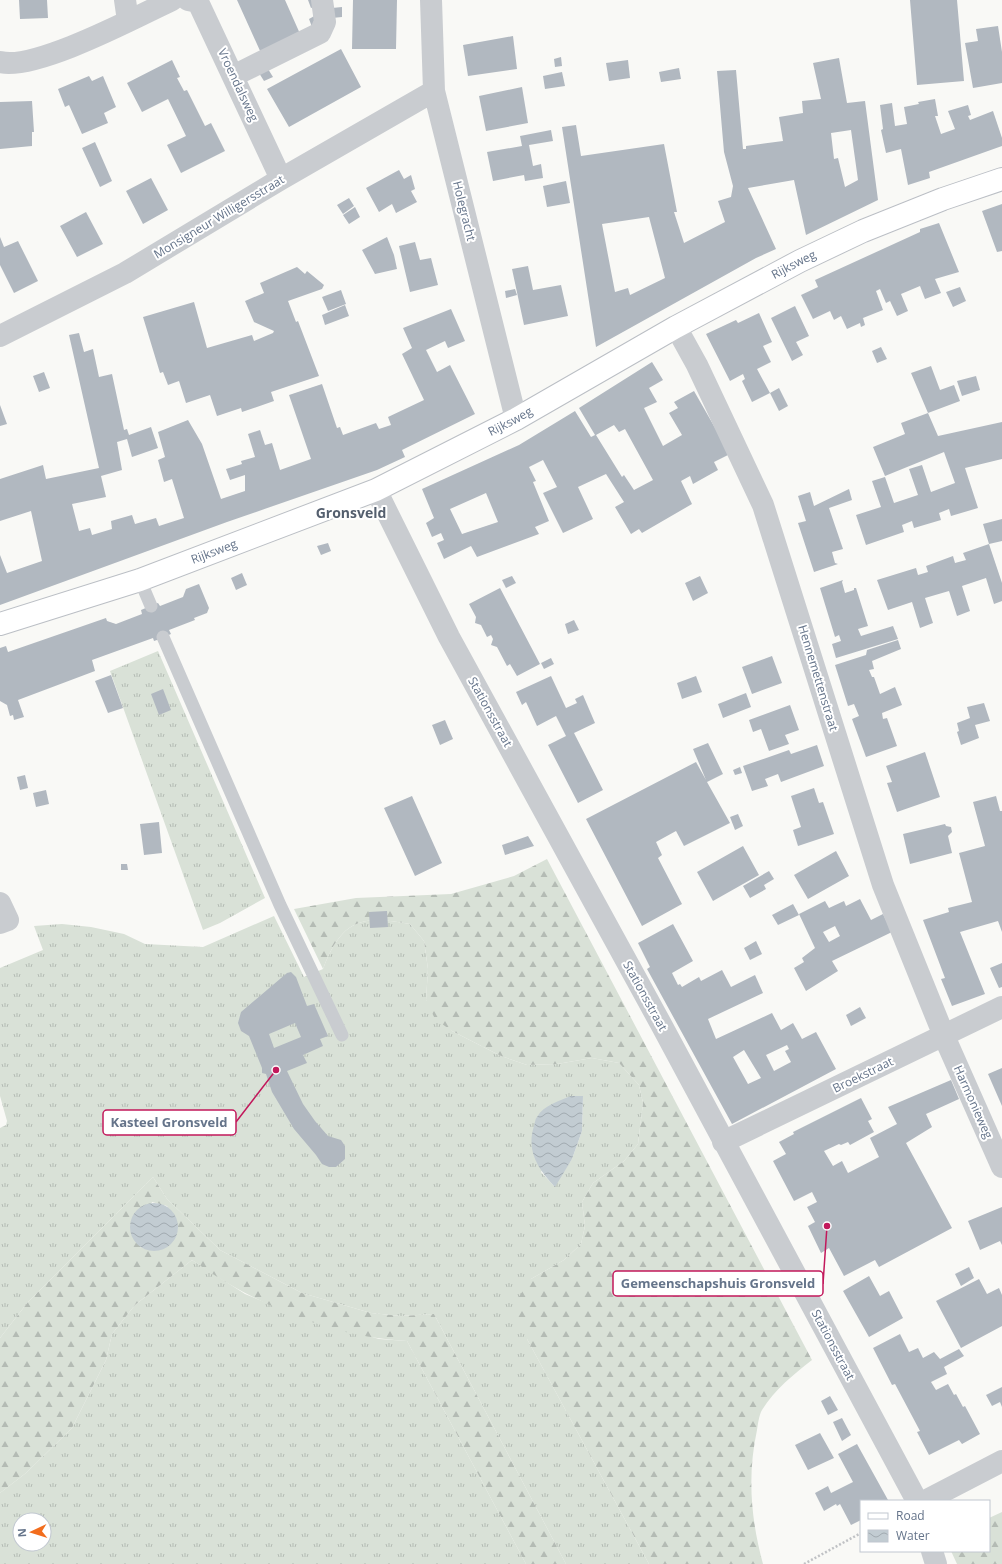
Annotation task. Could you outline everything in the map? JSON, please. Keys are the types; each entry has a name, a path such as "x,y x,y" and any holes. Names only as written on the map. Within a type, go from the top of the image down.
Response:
{"street":[{"path":"0,62 36,60 126,10 172,0"},
{"name":"Vroendalsweg","path":"188,0 198,2 281,179"},
{"path":"233,76 320,33 325,22 322,0"},
{"name":"Holegracht","path":"431,0 434,91 516,419"},
{"name":"Monsigneur Willigersstraat","path":"0,336 125,273 281,179 434,91"},
{"name":"Rijksweg","path":"0,624 140,580 376,490 516,419 676,327 800,261 863,231 943,199 1002,179"},
{"name":"Hennemettenstraat","path":"676,327 697,365 763,505 883,885 944,1036"},
{"name":"Stationsstraat","path":"376,490 449,637 662,1026 916,1500"},
{"path":"0,903 8,920 0,923"},
{"name":"Broekstraat","path":"723,1142 1002,1007"},
{"name":"Harmonieweg","path":"944,1036 1002,1167"},
{"path":"927,1500 1002,1461"},
{"path":"932,1552 936,1564"}],"lane":[{"path":"140,580 151,606"},
{"path":"163,637 280,905 342,1035"}],"path":[{"path":"804,1564 860,1534"}],"green space":[{"path":"158,651 265,898 220,923 203,930 110,671"},
{"path":"547,859 812,1360 779,1389 767,1402 759,1417 754,1447 751,1481 753,1514 763,1564 649,1564 516,1317 518,1298 531,1279 564,1260 581,1244 585,1226 582,1202 593,1183 624,1161 638,1144 643,1103 639,1085 619,1063 592,1058 557,1064 527,1065 501,1056 452,1031 435,1019 426,1000 428,969 424,941 410,924 378,920 366,921 355,925 346,931 338,940 323,969 294,909 356,898 451,894 514,876"},
{"path":"274,916 304,977 323,969 338,940 346,931 355,925 366,921 378,920 410,924 424,941 428,969 426,1000 452,1031 501,1056 527,1065 557,1064 592,1058 619,1063 639,1085 643,1103 638,1144 624,1161 593,1183 582,1202 585,1226 581,1244 564,1260 531,1279 527,1339 649,1564 566,1564 434,1314 401,1316 371,1313 302,1293 220,1250 167,1199 153,1177 28,1302 0,1338 0,1128 6,1125 7,1121 0,1096 0,968 43,950 34,926 62,924 91,927 124,934 145,944 203,947","holes":["583,1096 582,1131 572,1159 554,1186 541,1172"]},
{"path":"153,1177 167,1199 220,1250 302,1293 371,1313 401,1316 434,1314 566,1564 526,1564 407,1341 350,1333 294,1316 241,1291 192,1260 135,1305 112,1334 106,1360 72,1428 26,1473 0,1493 0,1338 28,1302","holes":["152,1202 167,1206 178,1227 173,1240 165,1248 153,1250 140,1247"]},
{"path":"192,1260 245,1294 293,1314 379,1339 407,1341 526,1564 0,1564 0,1493 26,1473 72,1428 106,1360 112,1334 135,1305"},
{"path":"1002,1512 1002,1564 957,1564 951,1552 990,1552 990,1518"}],"water":[{"path":"571,1096 583,1096 582,1131 572,1159 555,1187 543,1173 535,1159 532,1135 536,1119 544,1109"},
{"path":"149,1203 159,1203 171,1210 178,1222 178,1232 171,1244 159,1251 149,1251 141,1247 134,1240 130,1232 130,1222 134,1214 141,1207"}],"building":[{"path":"19,0 47,0 48,18 20,19"},
{"path":"237,0 285,0 301,36 261,53"},
{"path":"308,0 317,0 319,5 311,8"},
{"path":"353,0 397,0 396,49 352,49"},
{"path":"910,0 957,0 964,81 917,85"},
{"path":"342,7 342,17 332,18 332,8"},
{"path":"316,15 312,27 309,19"},
{"path":"998,26 1002,52 1002,83 973,88 965,43 978,41 976,29"},
{"path":"513,36 517,69 468,76 463,45"},
{"path":"341,49 361,87 289,127 267,89"},
{"path":"561,57 562,66 555,67 554,59"},
{"path":"839,58 847,103 865,101 878,200 806,235 794,180 748,188 776,249 756,258 596,347 562,127 576,125 581,156 664,144 677,212 674,212 684,243 725,222 718,201 731,197 733,186 724,152 717,71 736,70 743,149 746,149 746,146 783,141 779,117 803,113 802,101 821,99 813,63","holes":["851,130 858,180 845,187 838,158 834,159 831,133","649,217 665,278 630,295 628,288 615,292 602,224"]},
{"path":"172,60 180,77 177,78 184,91 187,90 205,126 211,123 225,151 181,173 167,145 186,136 168,99 142,112 127,83"},
{"path":"628,60 630,78 609,81 606,63"},
{"path":"679,68 681,79 661,82 659,72"},
{"path":"268,69 273,77 264,81 259,73"},
{"path":"562,72 565,86 545,89 543,76"},
{"path":"89,76 92,81 103,76 116,107 104,113 108,123 82,134 69,105 65,107 58,89"},
{"path":"522,87 528,123 486,131 479,96"},
{"path":"935,99 938,116 935,116 941,134 955,129 948,111 968,105 971,115 968,116 970,120 993,111 1002,138 1002,146 929,172 930,178 908,185 901,149 886,153 881,130 883,129 880,105 892,103 895,126 907,124 904,107 919,104 918,102"},
{"path":"32,101 34,132 32,132 32,146 0,149 0,102"},
{"path":"551,130 553,141 529,145 533,166 541,164 543,178 525,181 524,175 493,181 487,152 522,146 520,136"},
{"path":"95,142 112,181 100,187 82,148"},
{"path":"399,170 404,179 411,175 415,189 411,191 417,202 396,213 392,204 379,212 366,188"},
{"path":"151,178 168,210 143,224 126,191"},
{"path":"566,181 570,203 547,207 543,186"},
{"path":"349,198 354,206 343,214 337,205"},
{"path":"1002,204 1002,251 997,252 982,211"},
{"path":"355,207 360,217 349,224 343,215"},
{"path":"86,212 103,244 77,257 60,226"},
{"path":"939,223 959,272 935,279 941,293 925,299 920,286 901,294 908,311 897,316 890,301 886,303 880,289 876,291 883,310 863,318 865,325 861,327 860,323 847,329 841,316 834,320 830,311 813,319 801,295 818,287 815,280 920,232 920,229"},
{"path":"0,237 4,247 18,241 38,281 14,293 0,265"},
{"path":"387,237 394,255 397,269 375,274 362,250"},
{"path":"415,242 420,260 431,258 438,285 410,292 399,246"},
{"path":"528,266 533,290 561,285 568,316 524,325 512,269"},
{"path":"297,267 305,274 307,271 324,285 322,289 288,301 296,322 298,321 319,376 271,392 274,401 242,412 241,408 217,416 210,395 186,403 179,381 168,385 163,372 160,373 143,317 194,302 207,348 252,335 254,341 273,333 274,331 254,322 245,301 264,293 260,283"},
{"path":"960,287 966,301 953,307 946,292"},
{"path":"515,289 517,295 506,298 505,291"},
{"path":"341,290 346,304 328,311 322,297"},
{"path":"345,305 349,316 325,325 322,315"},
{"path":"795,306 809,336 796,342 803,355 792,361 771,318"},
{"path":"451,309 465,341 448,348 445,341 426,350 437,372 450,365 475,414 402,450 405,457 377,470 227,522 0,605 0,555 7,573 42,561 31,511 0,521 0,479 43,465 46,479 99,468 69,335 79,333 84,352 93,349 99,377 112,374 124,430 127,429 129,435 151,427 158,448 132,457 127,439 117,442 122,470 101,476 106,497 72,504 79,531 90,528 92,535 112,529 111,521 132,515 135,524 156,518 159,526 184,518 172,479 164,482 158,460 165,457 158,432 188,420 202,444 221,499 245,491 245,475 230,480 226,469 242,464 241,461 255,457 248,434 260,430 265,445 272,443 280,470 311,459 289,395 322,384 337,428 340,427 343,435 376,423 379,429 391,425 388,417 424,400 402,354 412,348 403,328"},
{"path":"759,313 772,342 763,346 771,362 757,369 770,393 752,402 742,381 745,379 743,374 730,381 706,334 736,320 738,323"},
{"path":"881,347 887,359 877,363 872,351"},
{"path":"652,362 663,380 649,388 657,402 644,408 663,446 682,435 669,413 678,408 674,402 694,391 730,454 714,462 718,470 693,484 690,476 681,481 692,504 642,533 639,529 631,534 615,507 624,502 606,474 578,487 593,519 563,533 543,493 557,487 543,460 529,467 536,481 533,482 549,521 535,527 539,534 477,557 471,546 444,559 437,543 444,540 441,533 432,537 426,523 434,518 422,489 519,445 575,411 591,437 595,435 579,408","holes":["614,425 619,432 625,429 653,480 634,490 624,475 622,477 596,435","486,493 498,522 462,534 450,509"]},
{"path":"931,366 940,390 954,385 960,401 928,413 911,373"},
{"path":"44,372 50,388 39,392 33,376"},
{"path":"976,376 980,390 962,396 957,381"},
{"path":"779,388 788,406 779,411 770,393"},
{"path":"0,405 7,424 0,426"},
{"path":"928,413 938,436 1002,422 1002,459 965,468 978,508 951,516 949,509 939,513 941,520 914,528 912,521 902,525 904,532 866,545 856,515 881,507 872,481 885,477 894,503 918,495 909,469 922,465 931,492 955,483 944,452 885,476 873,447 905,434 901,423"},
{"path":"849,489 852,500 829,508 843,549 832,552 835,563 838,564 814,572 798,523 806,521 798,496 810,492 814,506"},
{"path":"1002,519 1002,541 989,544 983,524"},
{"path":"328,543 331,551 321,555 317,546"},
{"path":"989,544 1002,583 1002,601 994,604 986,578 962,586 970,611 957,616 949,591 925,598 933,623 920,628 912,602 888,610 877,580 916,568 918,575 928,572 926,566 953,556 955,563 966,560 963,553"},
{"path":"242,573 247,585 236,590 231,578"},
{"path":"512,576 516,583 506,588 502,580"},
{"path":"700,576 708,593 693,601 685,583"},
{"path":"843,580 842,582 845,593 856,588 868,626 858,629 861,636 893,626 898,639 836,658 832,644 841,641 839,635 835,637 820,588"},
{"path":"199,584 209,608 207,613 194,618 195,620 169,630 171,634 157,640 154,641 153,638 92,660 95,671 18,700 24,717 14,720 13,715 10,716 7,705 0,701 0,648 6,646 8,652 106,618 107,621 116,624 142,614 141,610 155,604 158,603 160,606 183,597 186,589"},
{"path":"500,588 540,664 517,676 510,664 507,666 497,647 491,645 493,639 491,635 487,637 481,625 475,623 476,617 469,604"},
{"path":"574,620 579,630 568,634 565,624"},
{"path":"898,640 901,649 872,661 874,669 869,670 872,677 874,677 880,694 895,687 902,705 882,713 883,719 887,718 897,746 866,757 852,719 859,716 854,704 848,706 835,665 866,655 867,650"},
{"path":"772,656 782,683 752,694 742,667"},
{"path":"551,658 554,664 544,669 541,663"},
{"path":"111,675 123,708 108,713 95,681"},
{"path":"551,676 566,708 577,703 575,699 583,695 595,723 574,733 603,790 578,803 548,745 566,736 556,716 537,726 526,702 522,705 516,692"},
{"path":"696,676 702,692 682,699 677,683"},
{"path":"163,689 171,710 159,715 151,694"},
{"path":"746,693 751,707 723,718 718,704"},
{"path":"984,703 990,721 975,725 979,738 961,745 957,732 959,731 957,723 970,718 967,707"},
{"path":"790,705 799,730 785,735 789,744 769,751 761,729 753,732 749,720"},
{"path":"445,720 453,739 440,745 432,725"},
{"path":"708,743 723,774 707,782 730,823 684,846 676,831 656,842 662,855 658,858 682,904 642,926 586,819 696,762 706,780 693,749"},
{"path":"817,745 824,766 781,782 778,774 765,779 768,786 752,791 743,766 789,750 791,754"},
{"path":"925,752 940,797 897,812 887,783 892,782 886,766"},
{"path":"740,767 742,773 735,775 733,770"},
{"path":"25,775 28,788 20,790 17,777"},
{"path":"814,788 819,803 823,802 834,834 798,846 793,830 801,827 791,796"},
{"path":"46,790 49,804 36,807 33,793"},
{"path":"412,796 442,863 415,876 384,808"},
{"path":"996,796 1000,811 1002,811 1002,932 998,921 960,932 985,994 952,1006 941,979 945,978 923,920 949,912 948,908 972,902 959,853 985,846 973,802"},
{"path":"738,814 743,826 735,830 730,817"},
{"path":"159,822 162,853 144,855 140,824"},
{"path":"945,824 946,826 951,827 952,832 948,836 952,853 910,864 903,834"},
{"path":"528,836 534,846 505,855 502,845"},
{"path":"743,846 759,875 713,901 697,872"},
{"path":"836,851 849,876 808,899 794,875"},
{"path":"121,864 127,864 128,870 121,870"},
{"path":"769,871 774,879 764,885 766,889 750,898 743,886"},
{"path":"860,899 871,920 883,914 892,932 832,961 838,971 806,991 794,968 804,962 802,958 815,948 799,914 825,901 829,908 844,901 846,906","holes":["835,926 840,936 829,942 823,932"]},
{"path":"793,904 799,915 778,925 772,915"},
{"path":"387,911 388,927 370,928 369,912"},
{"path":"673,924 693,961 672,973 678,985 680,984 682,987 699,977 701,981 722,970 731,987 755,975 763,993 708,1019 716,1039 772,1013 781,1030 793,1023 802,1039 816,1032 836,1069 732,1124 647,969 650,967 638,943","holes":["787,1045 789,1049 785,1051 791,1062 774,1071 766,1055","744,1050 761,1078 748,1084 733,1057"]},
{"path":"756,941 762,954 750,960 744,948"},
{"path":"1002,963 1002,987 999,988 990,968"},
{"path":"291,972 296,977 307,1006 314,1004 328,1036 320,1039 323,1046 303,1055 307,1063 287,1071 303,1104 315,1121 328,1136 341,1140 345,1146 345,1159 336,1167 329,1167 322,1164 294,1129 272,1092 266,1074 262,1073 262,1068 249,1036 241,1031 238,1023 241,1012 287,973","holes":["295,1023 301,1037 274,1048 269,1034"]},
{"path":"860,1007 866,1018 851,1026 846,1015"},
{"path":"1002,1068 1002,1106 988,1074"},
{"path":"951,1080 959,1099 926,1114 932,1127 906,1143 952,1228 879,1267 875,1260 844,1276 829,1248 821,1253 808,1226 815,1222 807,1207 817,1202 812,1192 794,1201 773,1161 786,1154 779,1142 794,1134 793,1132 861,1098 872,1119 868,1121 874,1132 850,1145 848,1142 841,1145 839,1144 824,1151 833,1166 842,1161 848,1173 879,1157 870,1138 897,1124 888,1107"},
{"path":"1002,1207 1002,1245 1000,1241 980,1250 968,1221"},
{"path":"969,1267 974,1278 961,1286 955,1274"},
{"path":"869,1276 880,1296 889,1291 903,1318 869,1337 843,1291"},
{"path":"979,1279 987,1294 999,1288 1002,1295 1002,1326 961,1348 936,1301"},
{"path":"900,1334 909,1352 918,1348 923,1358 934,1352 940,1359 959,1349 964,1356 944,1367 947,1374 931,1382 936,1390 948,1384 954,1395 956,1394 963,1407 965,1406 980,1434 962,1444 959,1440 929,1455 917,1432 920,1431 895,1384 892,1385 873,1348"},
{"path":"1002,1387 1002,1407 1000,1402 992,1406 986,1395"},
{"path":"830,1396 838,1410 828,1415 821,1401"},
{"path":"842,1418 851,1435 842,1441 833,1422"},
{"path":"820,1433 834,1458 808,1470 795,1445"},
{"path":"857,1444 888,1500 860,1500 860,1520 851,1525 840,1504 837,1506 836,1504 824,1511 815,1493 828,1486 831,1493 853,1482 838,1454"}],"place":[{"name":"Kasteel Gronsveld","path":"276,1070"},
{"name":"Gemeenschapshuis Gronsveld","path":"827,1226"}],"district":[{"name":"Gronsveld","path":"351,513"}]}
